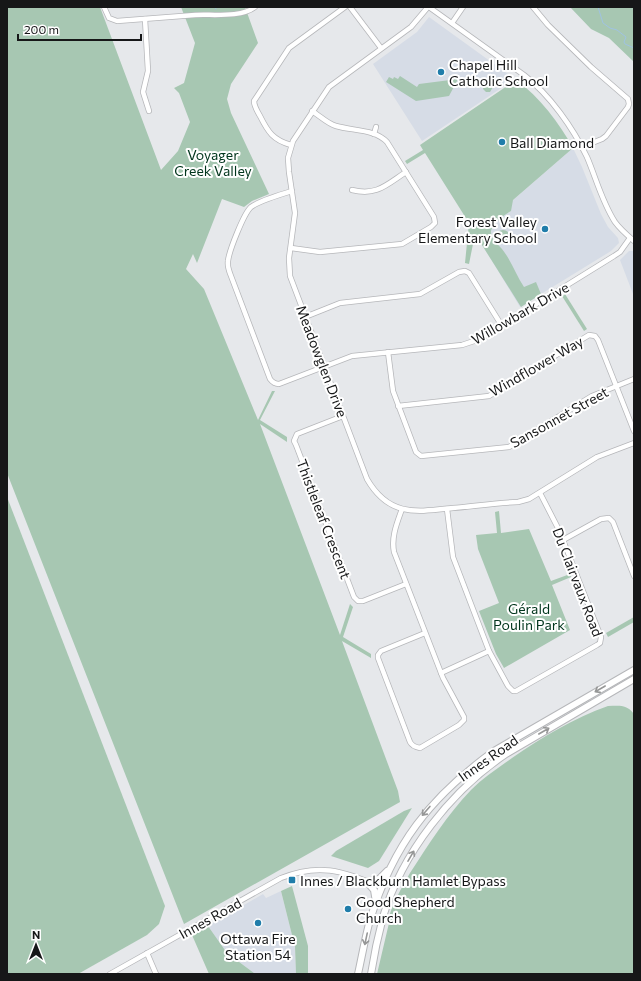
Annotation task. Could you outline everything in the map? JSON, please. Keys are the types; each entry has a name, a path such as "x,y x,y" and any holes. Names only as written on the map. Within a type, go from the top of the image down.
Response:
{"main road":[{"name":"Innes Road","path":"634,670 494,751 447,789 424,814 406,840 390,868 382,887 393,891 420,840 454,798 491,764 634,679"},
{"path":"376,904 374,890 367,882 379,879 390,868"},
{"path":"358,974 370,921 382,887"},
{"path":"370,974 383,916 393,891"}],"street":[{"path":"104,7 111,19 117,21 196,15 222,15 248,12 255,7"},
{"path":"291,145 280,141 270,134 254,101 289,48 345,7"},
{"path":"350,7 381,48"},
{"path":"428,7 531,80 559,111 582,147 611,216 632,240"},
{"name":"Meadowglen Drive","path":"428,7 414,25 329,87 295,136 288,158 295,213 289,263 290,276 367,479 380,496 388,503 402,509 420,512 518,502 540,493 597,457 634,442"},
{"path":"452,23 463,7"},
{"path":"533,7 548,25 628,99 628,107 606,136 582,147"},
{"path":"145,19 148,71 143,92 149,111"},
{"path":"291,248 323,252 402,244 431,227 435,223 434,217 388,142 380,136 374,134 336,126 312,111"},
{"path":"374,134 376,126"},
{"path":"352,190 363,193 374,192 406,172"},
{"name":"Willowbark Drive","path":"292,191 254,205 248,210 228,257 228,267 270,379 273,382 280,384 352,356 462,345 480,339 617,254 632,240"},
{"path":"305,317 340,303 420,294 459,272 465,271 469,273 502,326"},
{"name":"Windflower Way","path":"398,406 489,396 589,335 595,336 598,340 634,431"},
{"name":"Sansonnet Street","path":"388,352 392,386 398,406 416,452 418,455 424,456 508,446 592,396 634,379"},
{"name":"Thistleleaf Crescent","path":"343,416 296,434 294,441 354,597 358,601 362,601 406,584"},
{"name":"Du Clairvaux Road","path":"447,509 453,557 489,651 508,686 513,691 516,691 600,643 601,637 563,540 540,493"},
{"path":"402,509 393,542 394,552 441,673 463,714 464,720 420,748 414,747 410,742 378,655 381,651 425,633"},
{"path":"563,540 603,517 609,518 613,522 634,576"},
{"path":"441,673 489,651"},
{"name":"Innes Road","path":"110,974 281,878 295,872 313,869 339,872 382,887"},
{"path":"147,953 156,974"}],"shaded area":[{"name":"Chapel Hill Catholic School","path":"429,17 515,79 422,141 373,64 417,32"},
{"name":"Forest Valley Elementary School","path":"573,148 601,214 608,227 618,238 619,243 611,251 520,307 475,233"},
{"path":"629,251 634,251 633,294 620,260"},
{"path":"281,891 295,947 296,974 254,973 227,953 208,926 263,894 266,898"}],"green space":[{"name":"Voyager Creek Valley","path":"7,7 100,7 161,170 178,151 190,122 179,93 174,88 184,83 195,43 181,7 245,7 258,43 231,84 227,99 231,113 269,194 252,201 244,207 222,199 197,263 193,254 186,269 204,289 258,420 272,391 275,391 260,420 287,437 287,442 260,424 340,635 350,604 353,607 343,637 371,654 371,658 342,641 398,791 400,802 184,924 7,473"},
{"path":"570,7 634,7 634,62 609,38 591,29"},
{"path":"400,76 417,87 419,84 458,79 449,96 416,101 386,82 389,77 398,79"},
{"path":"490,79 496,82 490,92 486,92 483,89 485,83"},
{"path":"516,80 541,102 562,129 573,148 513,200 511,211 498,220 491,230 495,242 505,253 524,287 536,282 541,294 521,307 475,234 469,264 465,263 469,223 425,153 407,164 405,161 423,150 420,145"},
{"path":"503,230 508,232 510,237 508,242 503,244 498,242 496,237 498,232"},
{"path":"565,294 587,329 584,331 562,296"},
{"path":"7,497 165,906 159,924 147,935 78,974 7,974"},
{"name":"Gérald Poulin Park","path":"499,511 501,533 529,529 551,581 570,574 571,577 552,585 570,630 504,668 496,654 479,611 499,603 478,549 476,535 497,533 495,512"},
{"path":"634,617 634,622 608,637 606,633"},
{"path":"608,706 625,707 634,714 634,974 377,974 389,918 396,898 431,841 462,800 486,777 535,743 571,722"},
{"path":"412,808 379,861 368,868 331,856 336,851 404,811"},
{"path":"292,886 308,946 308,974 296,974 295,947 281,891"},
{"path":"208,926 227,953 254,973 275,974 209,974 192,935"}],"waterway":[{"path":"598,7 603,23 610,28 617,30 626,37 624,42 625,44 634,48"}],"place":[{"name":"Chapel Hill Catholic School","path":"441,72"},
{"name":"Ball Diamond","path":"502,142"},
{"name":"Forest Valley Elementary School","path":"545,229"},
{"name":"Innes / Blackburn Hamlet Bypass","path":"292,880"},
{"name":"Good Shepherd Church","path":"348,909"},
{"name":"Ottawa Fire Station 54","path":"258,923"}]}
